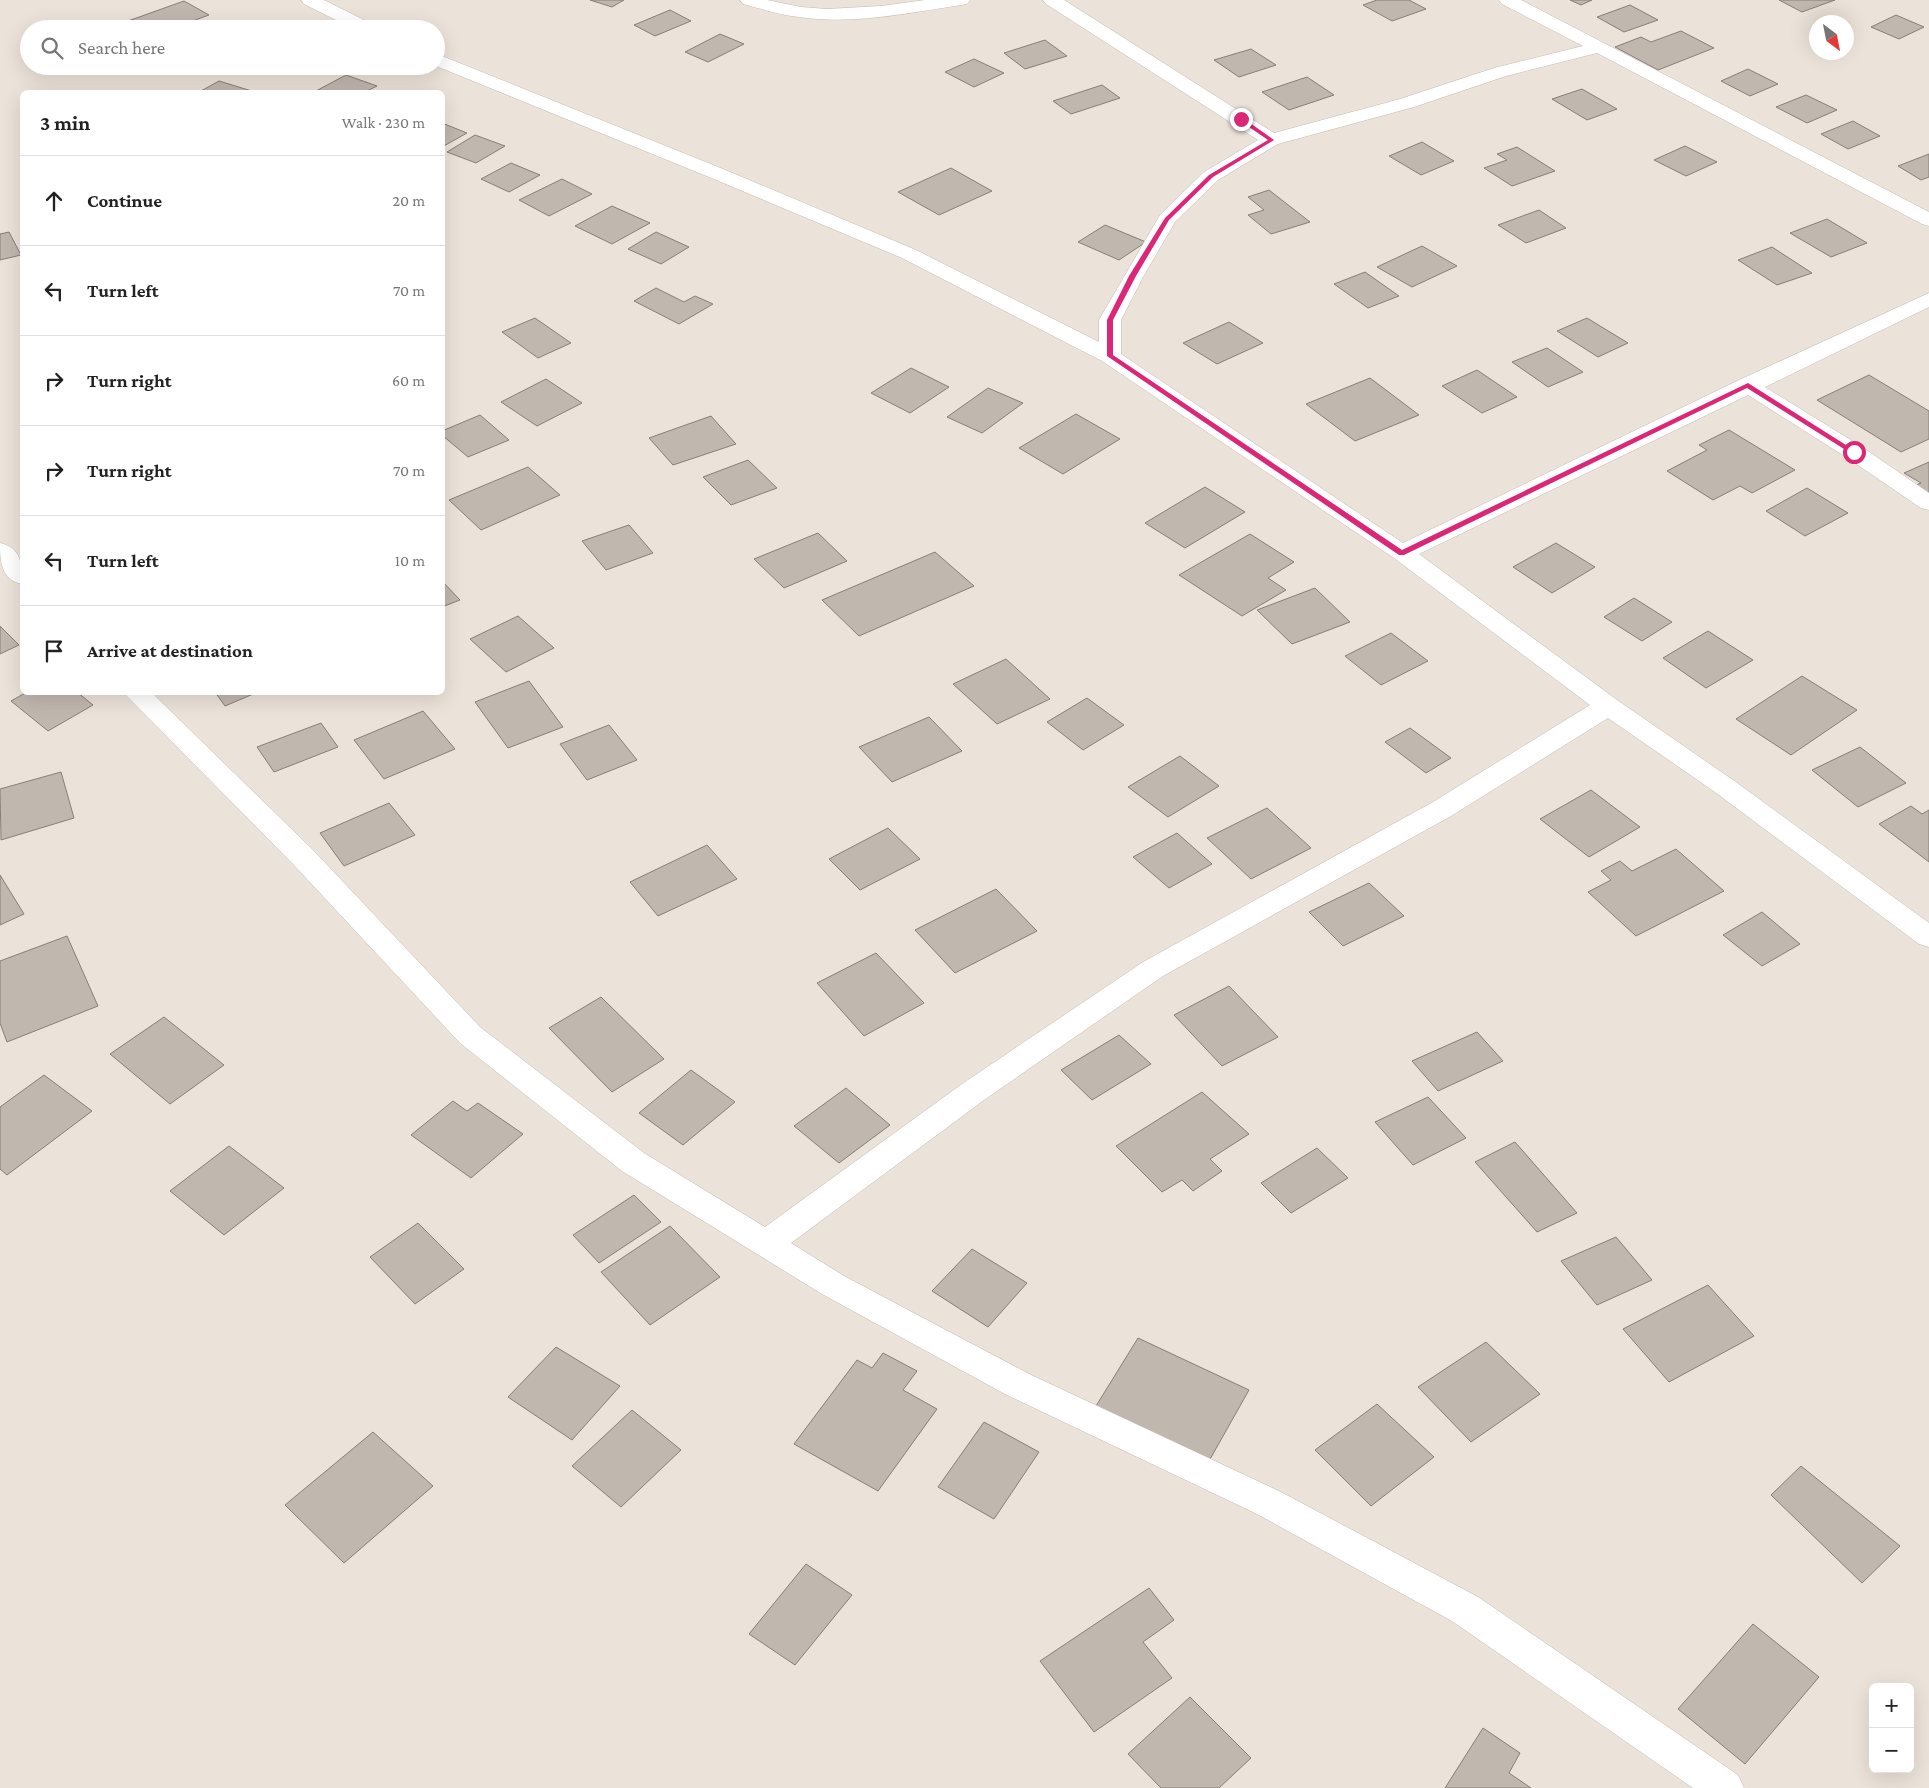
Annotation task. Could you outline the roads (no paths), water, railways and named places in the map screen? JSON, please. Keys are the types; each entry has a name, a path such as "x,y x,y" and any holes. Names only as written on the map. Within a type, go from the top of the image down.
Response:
{"street":[{"path":"310,0 350,20"},
{"path":"749,0 771,9 808,15 846,14 961,0"},
{"path":"1052,0 1271,140"},
{"path":"1508,0 1929,220"},
{"path":"1110,356 1110,320 1132,276 1167,219 1211,176 1271,140 1407,103 1500,72 1597,48"},
{"path":"445,64 716,173 909,254 1110,356 1402,553 1608,706 1724,786 1929,937"},
{"path":"1402,553 1929,299"},
{"path":"1748,385 1929,503"},
{"path":"0,550 20,575"},
{"path":"138,695 303,857 470,1035 633,1162 833,1285 1017,1384 1267,1502 1465,1609 1726,1788"},
{"path":"766,1244 973,1092 1153,968 1442,809 1608,706"}]}
